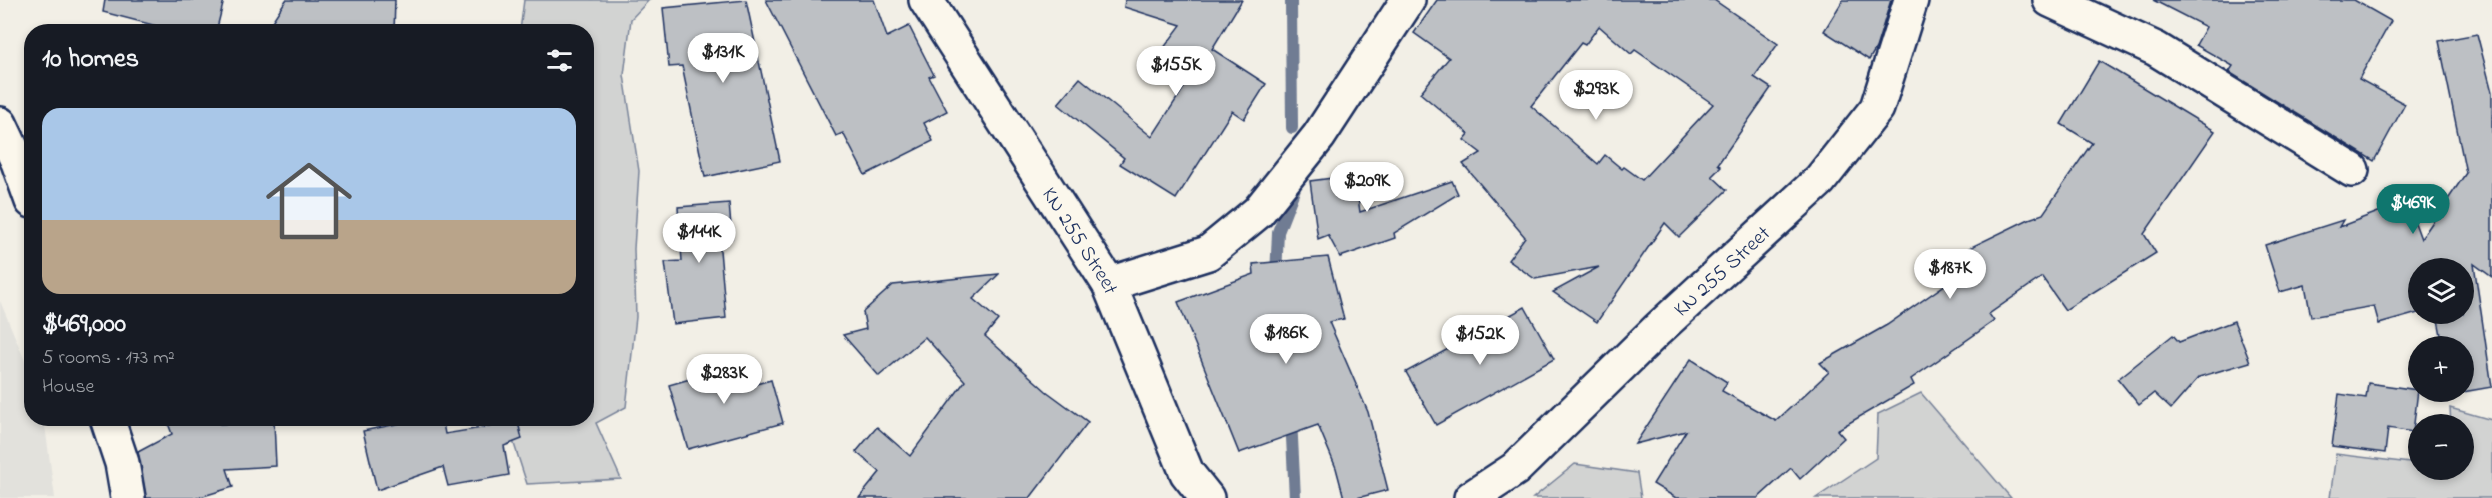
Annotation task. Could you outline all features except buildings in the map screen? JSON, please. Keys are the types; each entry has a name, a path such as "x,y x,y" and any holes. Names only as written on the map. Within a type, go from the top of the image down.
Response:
{"street":[{"name":"KN 255 Street","path":"926,0 1109,284 1187,472 1207,498"},
{"path":"1109,284 1208,253 1258,213 1319,136 1408,0"},
{"name":"KN 255 Street","path":"1471,498 1515,469 1657,330 1820,180 1877,108 1911,0"},
{"path":"2050,0 2156,49 2352,170"},
{"path":"0,124 24,179"},
{"path":"110,426 122,463 128,498"}],"shaded area":[{"path":"524,0 649,0 631,19 624,75 639,171 634,249 636,317 626,407 596,423 621,479 527,484 508,426 594,426 594,24 521,24"},
{"path":"0,301 24,358 24,426 45,426 55,498 0,498"},
{"path":"1921,393 2011,498 1816,498 1876,458 1878,414"},
{"path":"2450,408 2471,414 2450,414"},
{"path":"2474,415 2492,420 2492,498 2330,498 2336,454 2408,463 2408,480 2474,480"},
{"path":"1575,464 1637,473 1641,498 1533,498"}],"waterway":[{"path":"1291,0 1292,128"},
{"path":"1276,276 1278,232 1297,183"},
{"path":"1291,418 1295,498"}]}
